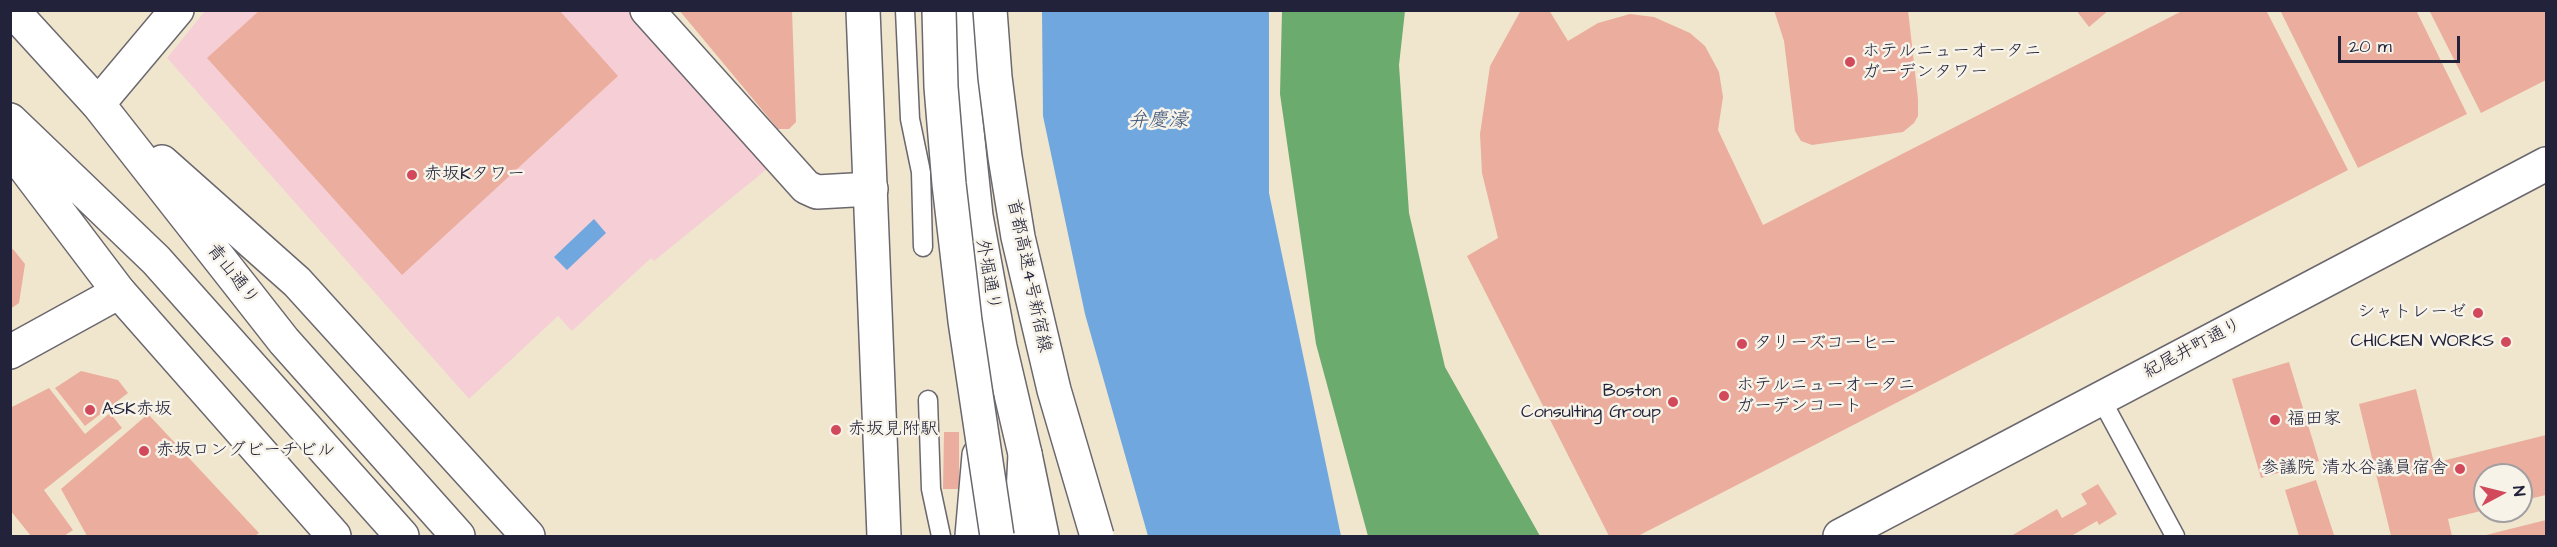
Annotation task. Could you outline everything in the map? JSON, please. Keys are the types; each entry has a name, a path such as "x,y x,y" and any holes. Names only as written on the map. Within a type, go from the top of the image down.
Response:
{"main road":[{"name":"青山通り","path":"12,10 98,104 284,341 458,537"},
{"path":"177,10 98,104 297,282 528,537"},
{"path":"648,10 806,187 817,192 871,189"},
{"path":"863,10 884,537"},
{"path":"939,10 941,87 951,195 965,321 997,537"},
{"name":"外堀通り","path":"961,10 964,102 976,216 1000,347 1025,454 1021,537"},
{"name":"首都高速4号新宿線","path":"990,10 995,77 1018,237 1054,390 1097,537"},
{"path":"10,120 156,260 402,537"},
{"path":"10,148 119,292 334,537"},
{"name":"紀尾井町通り","path":"1840,536 2547,164"},
{"path":"10,352 119,292"},
{"path":"972,537 977,464 1000,347"},
{"path":"1025,454 1042,537"}],"lane":[{"path":"905,10 910,119 921,172 923,247"},
{"path":"2100,398 2175,537"},
{"path":"928,400 932,489 941,537"}],"shaded area":[{"path":"205,11 632,11 772,165 654,261 651,258 572,331 558,316 469,399 167,58"}],"green space":[{"path":"1282,11 1405,11 1399,65 1409,213 1445,367 1540,536 1368,536 1316,344 1280,94"}],"water":[{"name":"弁慶濠","path":"1042,11 1269,11 1269,193 1341,536 1148,536 1085,314 1043,116"},
{"path":"594,219 606,233 567,270 554,257"}],"building":[{"name":"赤坂Kタワー","path":"260,10 559,10 618,76 402,275 207,58"},
{"path":"679,10 792,10 796,122 789,129 778,129"},
{"name":"ホテルニューオータニ ガーデンコート","path":"1521,10 1549,10 1568,41 1598,23 1630,14 1654,17 1690,33 1705,46 1719,72 1723,97 1718,130 1763,225 2184,10 2266,10 2348,170 1638,536 1609,536 1467,256 1498,238 1482,173 1480,134 1490,66"},
{"name":"ホテルニューオータニ ガーデンタワー","path":"1774,10 1908,10 1918,99 1918,116 1914,123 1903,132 1812,145 1801,141 1795,131 1784,41"},
{"path":"2076,10 2109,10 2089,27"},
{"path":"2280,10 2416,10 2467,114 2358,168"},
{"path":"2429,10 2546,10 2546,80 2481,113"},
{"path":"13,249 25,264 19,303 10,309 10,251"},
{"name":"福田家","path":"2289,362 2319,461 2261,478 2232,379"},
{"name":"ASK赤坂","path":"81,371 118,380 128,393 85,426 55,388"},
{"path":"49,388 85,434 110,413 122,428 44,490 73,530 64,536 31,536 10,510 10,408"},
{"name":"参議院 清水谷議員宿舎","path":"2416,389 2434,463 2546,435 2546,495 2533,498 2533,463 2473,463 2473,513 2448,519 2452,536 2391,536 2359,404"},
{"name":"赤坂ロングビーチビル","path":"148,414 259,533 255,536 87,536 61,489"},
{"path":"944,432 959,432 959,489 943,489"},
{"path":"2316,480 2334,535 2299,536 2285,490"},
{"path":"2098,484 2117,514 2099,525 2097,521 2074,536 2011,536 2057,509 2062,518 2087,504 2081,494"},
{"path":"2546,520 2546,536 2482,536"}],"place":[{"name":"ホテルニューオータニ ガーデンタワー","path":"1850,62"},
{"name":"赤坂Kタワー","path":"412,175"},
{"name":"シャトレーゼ","path":"2478,313"},
{"name":"CHICKEN WORKS","path":"2506,342"},
{"name":"タリーズコーヒー","path":"1742,344"},
{"name":"ホテルニューオータニ ガーデンコート","path":"1724,396"},
{"name":"Boston Consulting Group","path":"1673,402"},
{"name":"ASK赤坂","path":"90,410"},
{"name":"福田家","path":"2275,420"},
{"name":"赤坂見附駅","path":"836,430"},
{"name":"赤坂ロングビーチビル","path":"144,451"},
{"name":"参議院 清水谷議員宿舎","path":"2460,469"}]}
